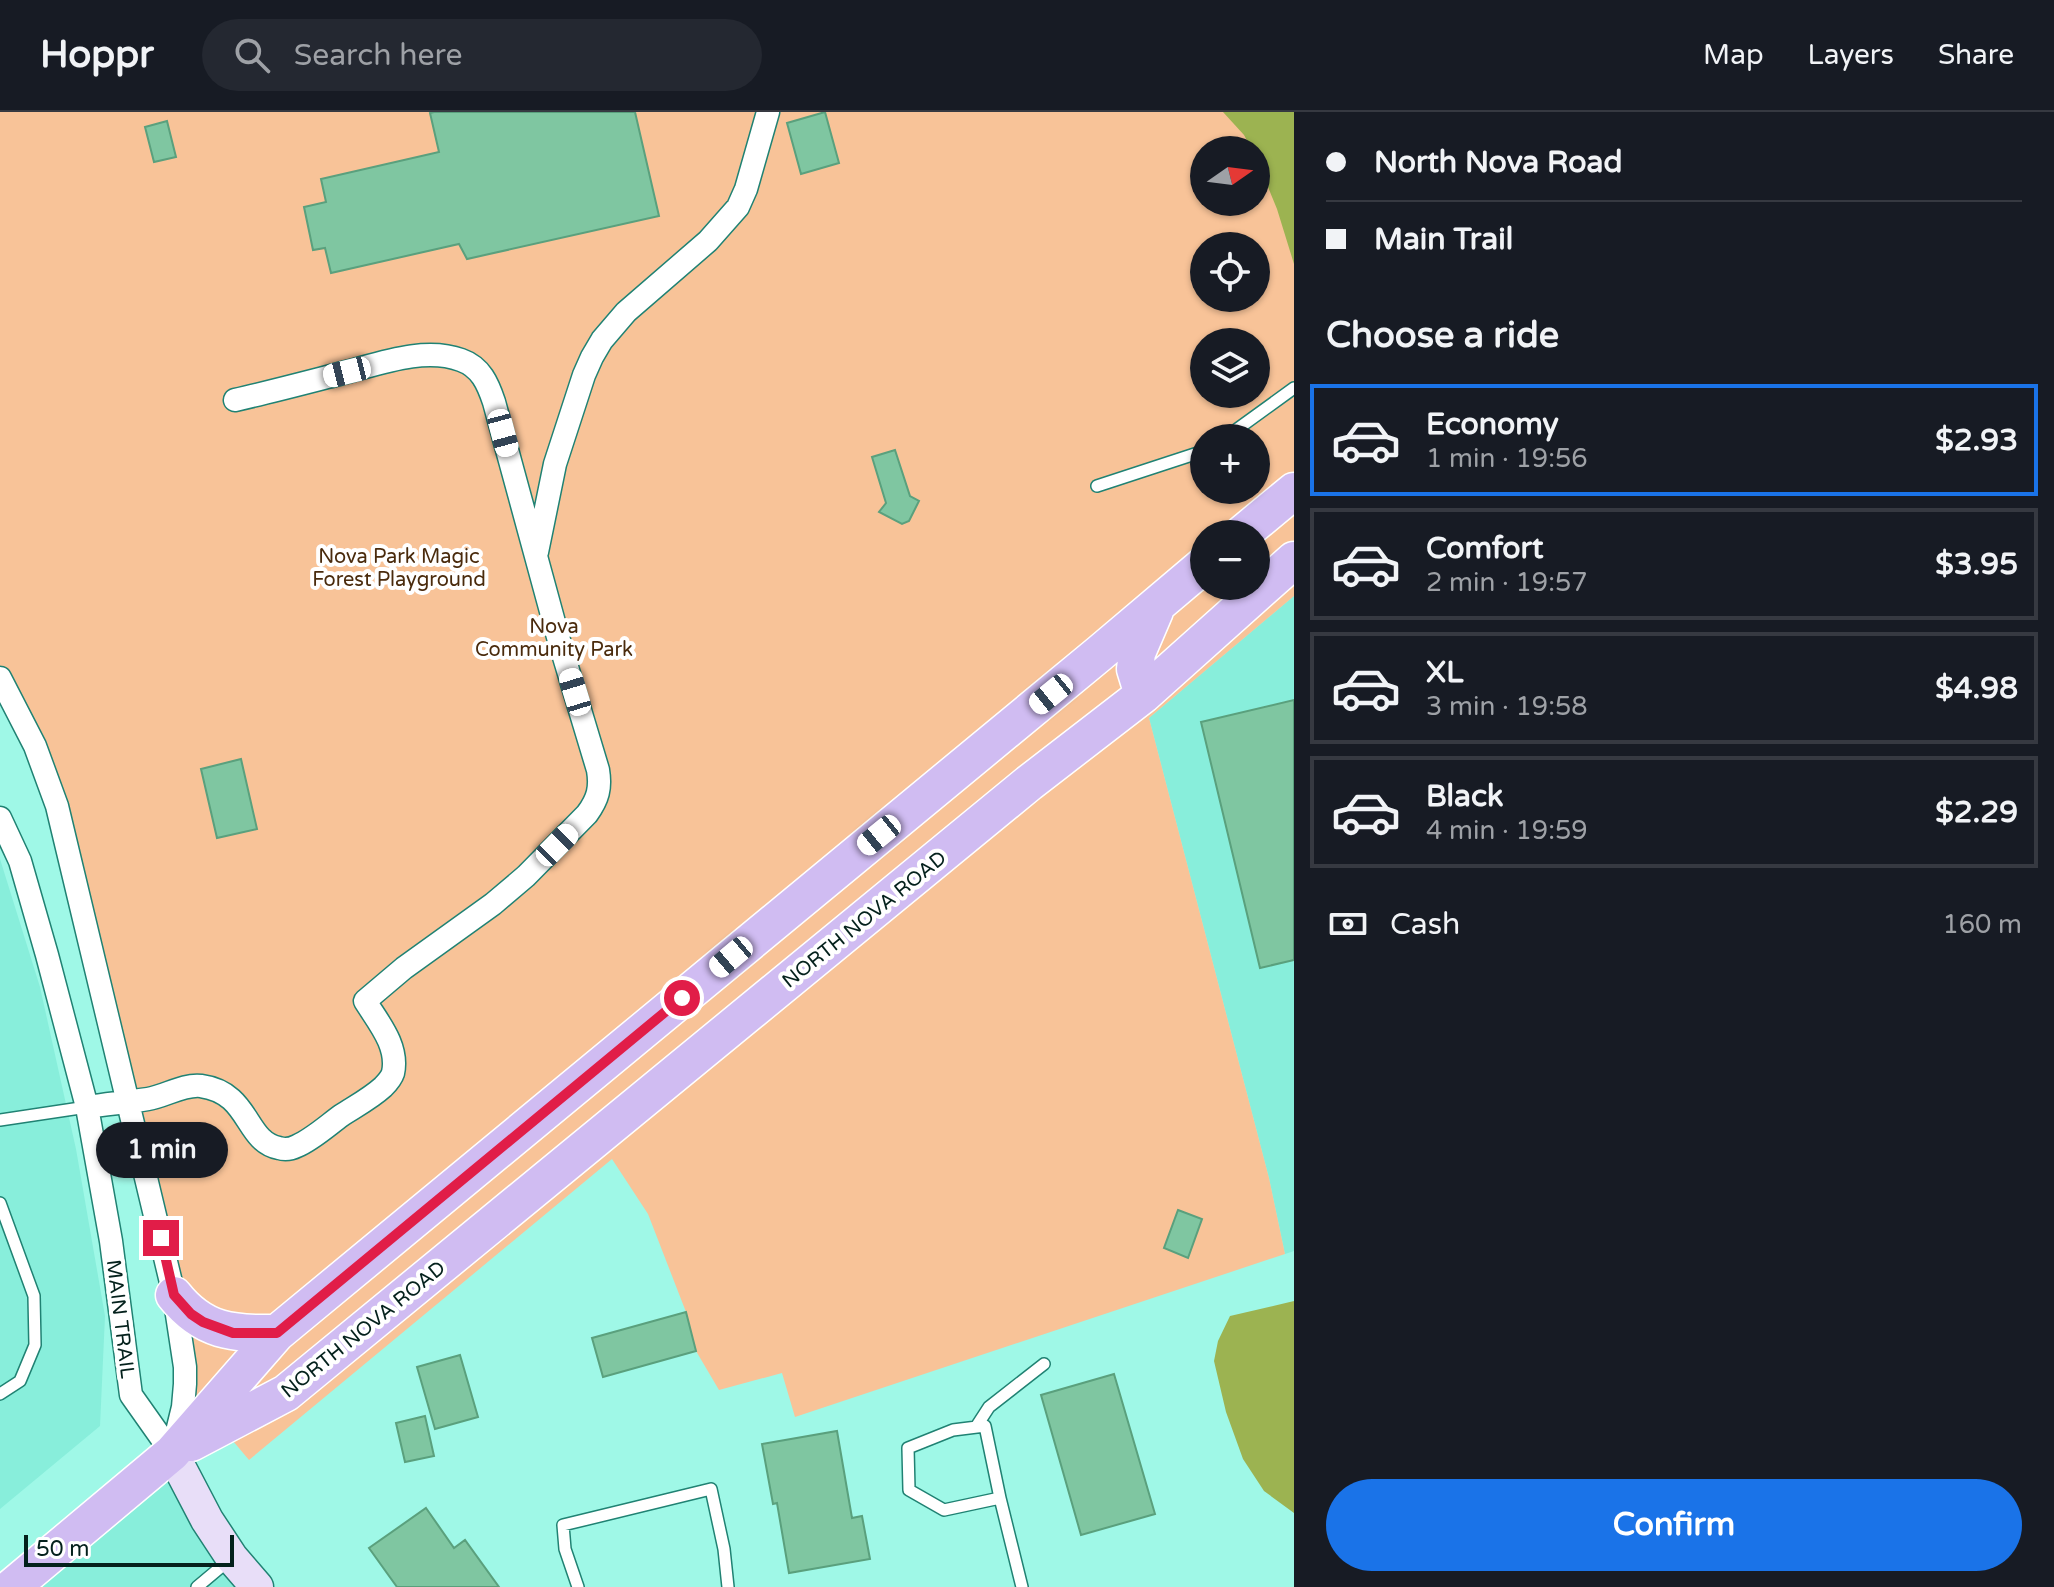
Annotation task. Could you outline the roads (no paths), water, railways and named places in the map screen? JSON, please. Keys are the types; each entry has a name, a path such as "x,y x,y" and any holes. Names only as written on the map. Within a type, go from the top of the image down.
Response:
{"main road":[{"path":"1259,520 1294,491"},
{"name":"NORTH NOVA ROAD","path":"172,1453 286,1393 1029,783 1143,695 1294,560"},
{"path":"12,1587 172,1453 277,1333 1190,577"},
{"path":"1143,695 1135,669 1137,653 1159,603"},
{"path":"174,1295 191,1314 220,1329 244,1334 277,1333"}],"street":[{"path":"536,557 555,464 592,357 626,312 708,241 738,207 768,112"},
{"path":"87,1107 150,1099 190,1086 211,1089 235,1102 261,1139 269,1145 285,1149 306,1141 380,1090 394,1071 391,1044 365,1001 526,876 587,814 599,792 598,770 488,383 477,369 463,360 445,356 411,357 235,400"},
{"path":"0,678 35,746 57,806 174,1295 185,1384 180,1427 172,1453 207,1520 232,1558 257,1587"},
{"path":"0,685 0,699"},
{"name":"MAIN TRAIL","path":"0,818 24,874 87,1107 111,1241 131,1395 172,1453"}],"lane":[{"path":"1244,424 1294,388"},
{"path":"1097,486 1190,456"},
{"path":"0,1120 87,1107"},
{"path":"0,1203 34,1296 35,1345 20,1381 0,1394"},
{"path":"976,1427 989,1407 1044,1364"},
{"path":"1000,1498 944,1510 909,1490 908,1448 953,1430 985,1426 1022,1587"},
{"path":"578,1587 565,1549 563,1525 711,1489 724,1549 728,1587"},
{"path":"197,1587 232,1558"}],"park label":[{"name":"Nova Park Magic Forest Playground","path":"399,568"},
{"name":"Nova Community Park","path":"554,638"}]}
